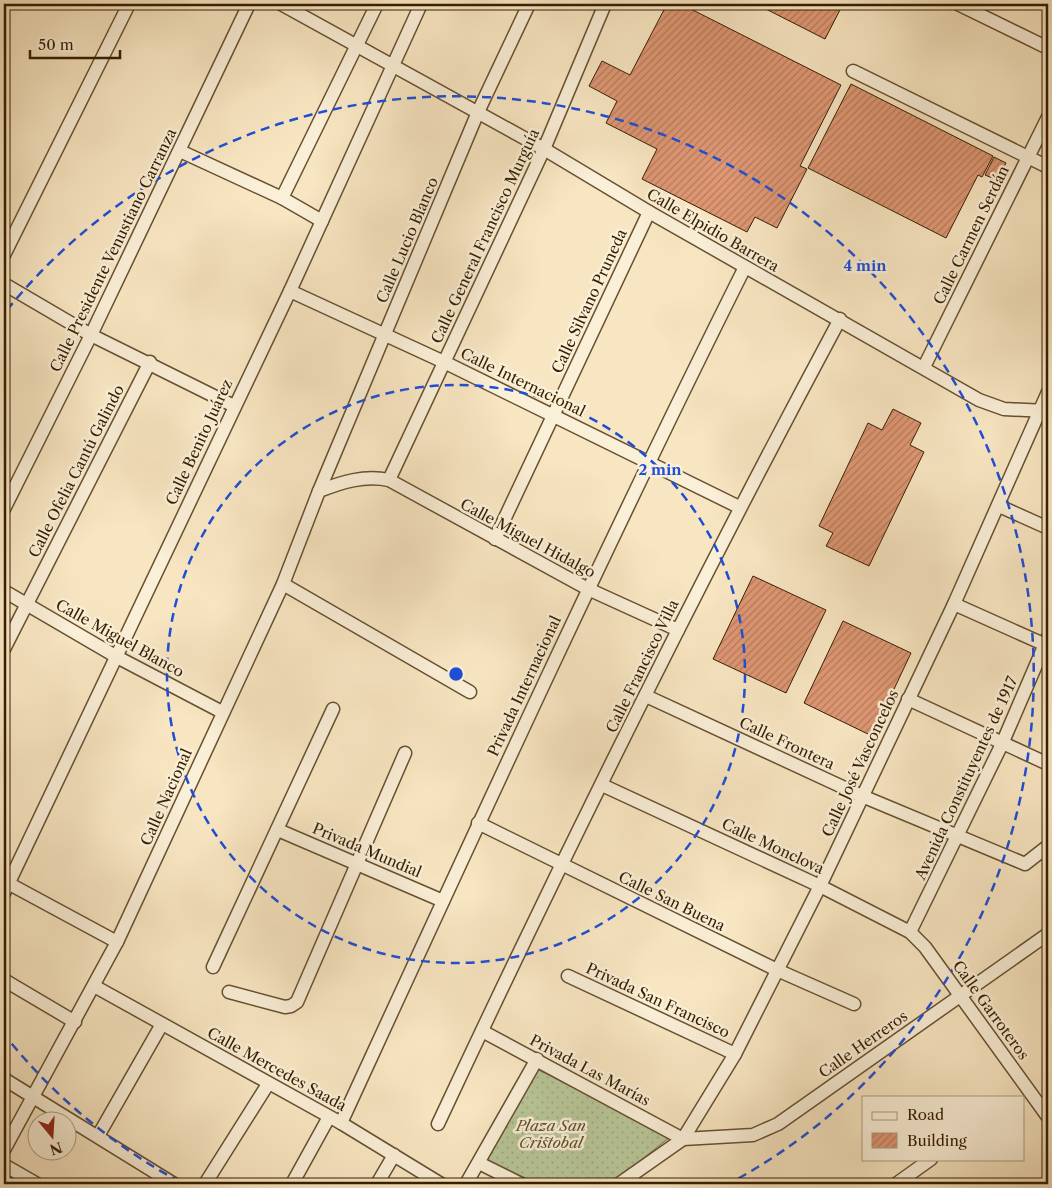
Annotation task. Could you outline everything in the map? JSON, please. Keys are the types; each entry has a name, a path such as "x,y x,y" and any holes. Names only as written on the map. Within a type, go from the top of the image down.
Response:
{"street":[{"path":"4,255 129,4"},
{"name":"Calle Presidente Venustiano Carranza","path":"4,509 91,335 249,4"},
{"path":"281,4 356,44"},
{"path":"282,198 377,4"},
{"name":"Calle Benito Juárez","path":"5,886 290,291 391,66 421,4"},
{"name":"Calle Lucio Blanco","path":"319,491 478,112 529,4"},
{"name":"Calle General Francisco Murguía","path":"389,480 544,149 605,4"},
{"path":"958,4 1048,48"},
{"name":"Calle Elpidio Barrera","path":"356,44 391,66 544,149 649,212 840,319 979,400 998,408 1044,411"},
{"path":"853,71 1048,167"},
{"name":"Calle Carmen Serdán","path":"924,367 1048,117"},
{"path":"180,151 282,198 322,221"},
{"name":"Calle Silvano Pruneda","path":"495,539 649,212"},
{"name":"Privada Internacional","path":"341,1123 478,823 648,461 745,267"},
{"path":"4,284 91,335 150,362 234,406"},
{"name":"Calle Internacional","path":"290,291 444,362 739,507"},
{"name":"Calle Francisco Villa","path":"438,1124 560,865 602,785 739,507 840,319"},
{"name":"Calle Ofelia Cantú Galindo","path":"4,649 150,362"},
{"name":"Calle José Vasconcelos","path":"682,1139 735,1054 820,886 1044,411 1048,392"},
{"name":"Calle Miguel Hidalgo","path":"319,491 343,482 364,478 389,480 588,589 678,630"},
{"name":"Calle Nacional","path":"4,1150 34,1098 117,942 283,584 319,491"},
{"path":"999,506 1048,528"},
{"path":"283,584 470,692"},
{"name":"Calle Miguel Blanco","path":"4,590 116,657 222,712"},
{"path":"954,604 1047,643"},
{"name":"Avenida Constituyentes de 1917","path":"910,932 958,837 1047,643"},
{"name":"Calle Frontera","path":"646,696 862,796 1025,864 1048,846"},
{"path":"908,699 1048,764"},
{"path":"213,967 333,710"},
{"path":"229,992 285,1007 294,1005 406,752"},
{"name":"Calle Monclova","path":"602,785 820,886 910,932 925,947"},
{"name":"Calle San Buena","path":"478,823 560,865 777,970 854,1004"},
{"name":"Privada Mundial","path":"278,830 443,901"},
{"path":"5,886 117,942"},
{"name":"Calle Herreros","path":"682,1139 740,1137 765,1131 778,1124 1048,934"},
{"name":"Calle Garroteros","path":"925,947 960,995 1025,1093 1048,1117"},
{"name":"Privada San Francisco","path":"568,976 735,1054"},
{"path":"4,980 75,1022"},
{"name":"Calle Mercedes Saada","path":"94,986 341,1123 441,1184"},
{"path":"98,1136 162,1024"},
{"name":"Privada Las Marías","path":"482,1031 538,1059 682,1139"},
{"path":"466,1184 538,1059"},
{"path":"4,1080 174,1184"},
{"path":"205,1184 268,1084"},
{"path":"292,1184 329,1117"},
{"path":"619,1184 682,1139"},
{"path":"377,1184 394,1155"},
{"path":"896,1184 931,1160"},
{"path":"479,1163 521,1184"},
{"path":"4,1165 37,1184"}],"green space":[{"name":"Plaza San Cristobal","path":"531,1066 670,1137 611,1184 539,1184 476,1156"}],"building":[{"path":"667,4 681,4 841,85 800,166 807,169 777,228 755,217 747,232 642,179 657,149 606,123 617,101 589,86 602,61 630,75"},
{"path":"756,4 843,4 825,39"},
{"path":"851,84 993,156 982,177 978,175 946,238 808,168"},
{"path":"994,157 1006,163 997,180 985,175"},
{"path":"893,409 921,423 910,445 924,452 869,566 826,546 833,533 819,526 868,423 882,430"},
{"path":"753,576 826,610 786,693 713,659"},
{"path":"843,621 911,653 872,736 804,703"}]}
